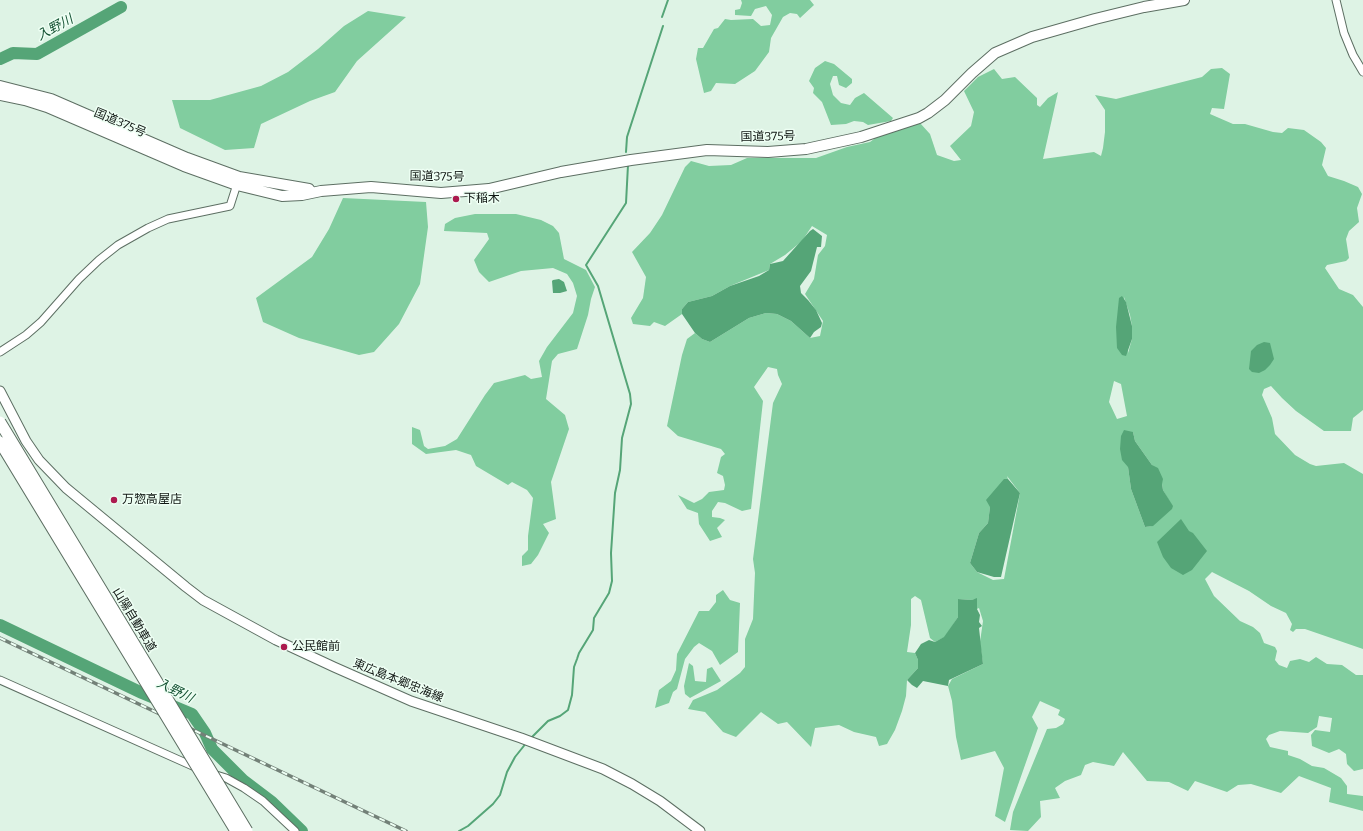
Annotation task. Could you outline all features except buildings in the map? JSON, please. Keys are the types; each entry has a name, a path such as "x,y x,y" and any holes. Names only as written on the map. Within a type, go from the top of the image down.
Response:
{"highway":[{"name":"国道375号","path":"0,95 25,100 47,107 184,166 238,181 282,196 371,187 441,193 489,190 561,172 707,150 768,152 806,149 854,138 918,118 928,113 995,53 1032,37 1144,7 1184,0"},
{"name":"国道375号","path":"0,86 51,99 238,181"},
{"name":"山陽自動車道","path":"0,422 247,831"},
{"name":"山陽自動車道","path":"0,442 236,831"}],"main road":[{"name":"東広島本郷忠海線","path":"0,391 26,441 39,460 66,488 203,600 276,640 366,682 417,703 529,741 603,769 660,801 700,831"}],"street":[{"path":"1336,0 1344,33 1353,55 1363,72"},
{"path":"0,352 26,335 41,322 79,279 118,245 148,228 168,219 230,206 238,181"},
{"path":"0,680 244,788 263,801 295,831"}],"shaded area":[{"path":"741,0 810,0 814,5 800,18 797,14 790,13 783,17 771,38 769,52 755,71 735,84 716,83 711,91 704,93 696,59 698,48 703,48 714,29 718,28 725,19 753,19 761,26 770,25 772,15 766,6 755,9 751,16 735,15 735,10 740,9 742,3"},
{"path":"368,11 406,17 357,61 335,92 310,101 261,124 254,148 225,150 180,128 172,100 210,100 261,86 288,72 318,49 344,26"},
{"path":"825,61 834,64 852,79 852,83 846,88 839,85 837,76 833,76 830,84 833,95 841,103 850,105 855,98 864,93 893,118 891,121 868,125 863,122 854,121 846,124 831,125 822,102 813,93 814,88 809,81 815,68"},
{"path":"1222,68 1230,74 1224,109 1212,108 1210,114 1233,124 1245,124 1273,132 1282,133 1288,128 1304,130 1321,142 1326,148 1322,165 1328,176 1358,187 1362,194 1357,208 1359,222 1349,231 1346,239 1349,258 1346,261 1327,265 1325,268 1339,289 1353,295 1363,307 1363,410 1353,418 1351,431 1324,431 1296,411 1271,386 1264,389 1262,395 1272,418 1275,434 1295,455 1316,466 1344,463 1363,474 1363,649 1305,629 1296,629 1293,632 1290,630 1292,624 1286,613 1271,606 1249,591 1212,572 1205,579 1214,596 1240,621 1253,627 1260,633 1264,643 1275,647 1277,651 1275,660 1279,665 1287,668 1290,661 1300,659 1309,662 1316,657 1327,664 1342,665 1356,675 1363,675 1363,769 1354,771 1347,764 1346,754 1339,749 1329,753 1312,746 1311,735 1315,730 1330,732 1332,718 1319,716 1317,727 1308,733 1280,731 1269,735 1266,739 1270,747 1288,751 1288,755 1300,759 1312,766 1324,768 1341,778 1347,786 1347,794 1363,796 1363,811 1329,802 1331,788 1299,776 1281,793 1251,784 1238,785 1227,792 1195,781 1188,791 1169,782 1147,781 1123,752 1114,766 1093,762 1085,765 1081,775 1065,781 1055,788 1060,798 1040,801 1041,817 1028,831 1010,830 1013,812 1047,729 1056,728 1063,724 1065,719 1058,715 1060,710 1040,701 1032,717 1038,728 1005,822 995,816 1004,768 995,751 961,760 956,737 952,701 948,686 952,679 983,664 980,642 983,621 979,608 977,609 977,599 958,599 958,617 945,637 935,642 930,638 921,600 915,596 911,599 911,625 907,652 915,653 918,660 918,668 907,680 906,696 902,711 895,730 887,744 879,746 876,737 854,732 839,725 815,728 811,747 787,722 778,724 761,712 736,737 723,732 705,712 688,709 693,700 717,690 740,673 745,667 745,639 753,619 755,573 753,559 773,403 782,384 777,369 768,367 754,387 763,401 751,509 742,511 725,503 718,502 712,511 712,517 725,520 717,528 722,537 710,541 699,524 698,513 687,509 678,495 694,503 702,499 709,492 724,490 725,485 723,476 717,473 721,457 725,454 721,449 678,436 667,426 682,355 687,339 695,333 702,339 710,342 749,318 766,313 777,314 791,321 810,338 820,336 823,321 805,294 814,279 818,255 825,246 827,235 812,226 802,241 785,255 770,264 769,270 730,286 712,296 688,302 682,309 682,314 665,326 654,322 650,326 633,324 631,318 643,298 646,277 632,252 650,233 662,215 685,167 691,161 709,166 731,165 747,158 816,158 847,147 870,142 878,136 920,123 930,134 937,155 954,161 961,160 950,146 971,126 974,112 964,91 978,77 994,69 1002,79 1015,77 1037,98 1037,105 1040,107 1048,98 1058,92 1043,159 1094,152 1101,156 1105,132 1105,110 1095,95 1116,99 1202,77 1211,69","holes":["1124,297 1132,326 1132,339 1128,353","1114,381 1121,384 1127,416 1117,419 1109,402","1133,432 1135,441 1152,465 1172,506 1152,526 1145,527 1131,489 1128,467","1007,476 1020,493 1004,579 993,580 977,572 970,563 979,533 988,523 990,507 1004,480 1008,479"]},
{"path":"343,198 426,202 428,227 420,284 399,324 374,352 359,355 299,338 263,322 256,298 312,257 329,229"},
{"path":"475,214 516,214 541,220 553,226 559,233 564,259 586,270 595,287 577,349 558,354 552,361 546,399 565,415 569,429 551,482 556,519 543,524 549,533 538,555 531,564 522,566 522,556 528,550 528,536 533,498 527,490 512,482 508,485 476,466 471,455 456,450 426,454 412,444 412,427 420,430 424,446 428,449 445,446 457,439 494,383 525,375 531,379 542,377 539,361 547,347 573,313 577,296 573,283 567,274 553,268 521,271 489,282 479,272 474,260 489,239 487,233 444,231 445,224 455,218"},
{"path":"813,229 822,236 821,247 817,247 811,271 800,286 801,293 816,310 822,323 821,327 814,332 810,338 791,321 777,314 766,313 749,318 710,342 702,339 695,333 682,314 682,309 688,302 712,296 730,286 759,276 769,270 770,264 783,261"},
{"path":"559,279 564,282 567,291 553,293 552,281"},
{"path":"1122,296 1126,302 1132,326 1132,339 1126,356 1122,355 1117,348 1116,327 1119,298"},
{"path":"1264,342 1270,343 1274,359 1265,370 1259,373 1252,372 1249,369 1251,351 1257,345"},
{"path":"1124,430 1133,432 1135,441 1152,465 1158,468 1163,479 1163,490 1173,506 1172,509 1153,526 1145,527 1131,489 1128,467 1122,460 1120,449 1121,436"},
{"path":"1004,479 1008,479 1020,493 1001,577 994,577 977,572 970,563 979,533 988,523 990,507 986,500"},
{"path":"1181,519 1189,531 1193,533 1207,551 1192,570 1183,575 1171,568 1163,557 1157,542"},
{"path":"723,590 730,600 740,603 738,652 720,665 712,651 699,643 685,659 677,689 673,692 669,703 655,708 659,690 671,681 676,670 677,654 699,611 709,611 716,602 716,595"},
{"path":"977,598 977,609 980,615 979,622 982,626 979,628 983,664 949,680 948,686 923,681 917,688 912,685 907,680 918,668 918,660 915,653 921,644 929,640 935,642 944,637 958,617 958,599 972,600"},
{"path":"689,663 693,666 695,681 706,682 707,669 712,667 721,681 690,698 685,694 684,686"}],"waterway":[{"path":"662,17 668,0"},
{"name":"入野川","path":"0,59 13,53 37,54 121,7"},
{"path":"626,152 627,137 663,26"},
{"path":"530,739 548,721 560,716 568,710 572,695 574,667 579,653 593,630 594,618 609,593 612,581 611,553 615,493 620,470 622,438 631,404 630,394 598,286 586,265 626,203 628,165"},
{"name":"入野川","path":"0,625 142,693 192,714 205,733 212,749 243,780 272,802 302,831"},
{"path":"459,831 468,826 493,804 500,795 507,772 515,757 527,742"}],"railway":[{"path":"0,638 406,831"}],"place":[{"name":"下稲木","path":"456,199"},
{"name":"万惣高屋店","path":"114,500"},
{"name":"公民館前","path":"284,647"}]}
